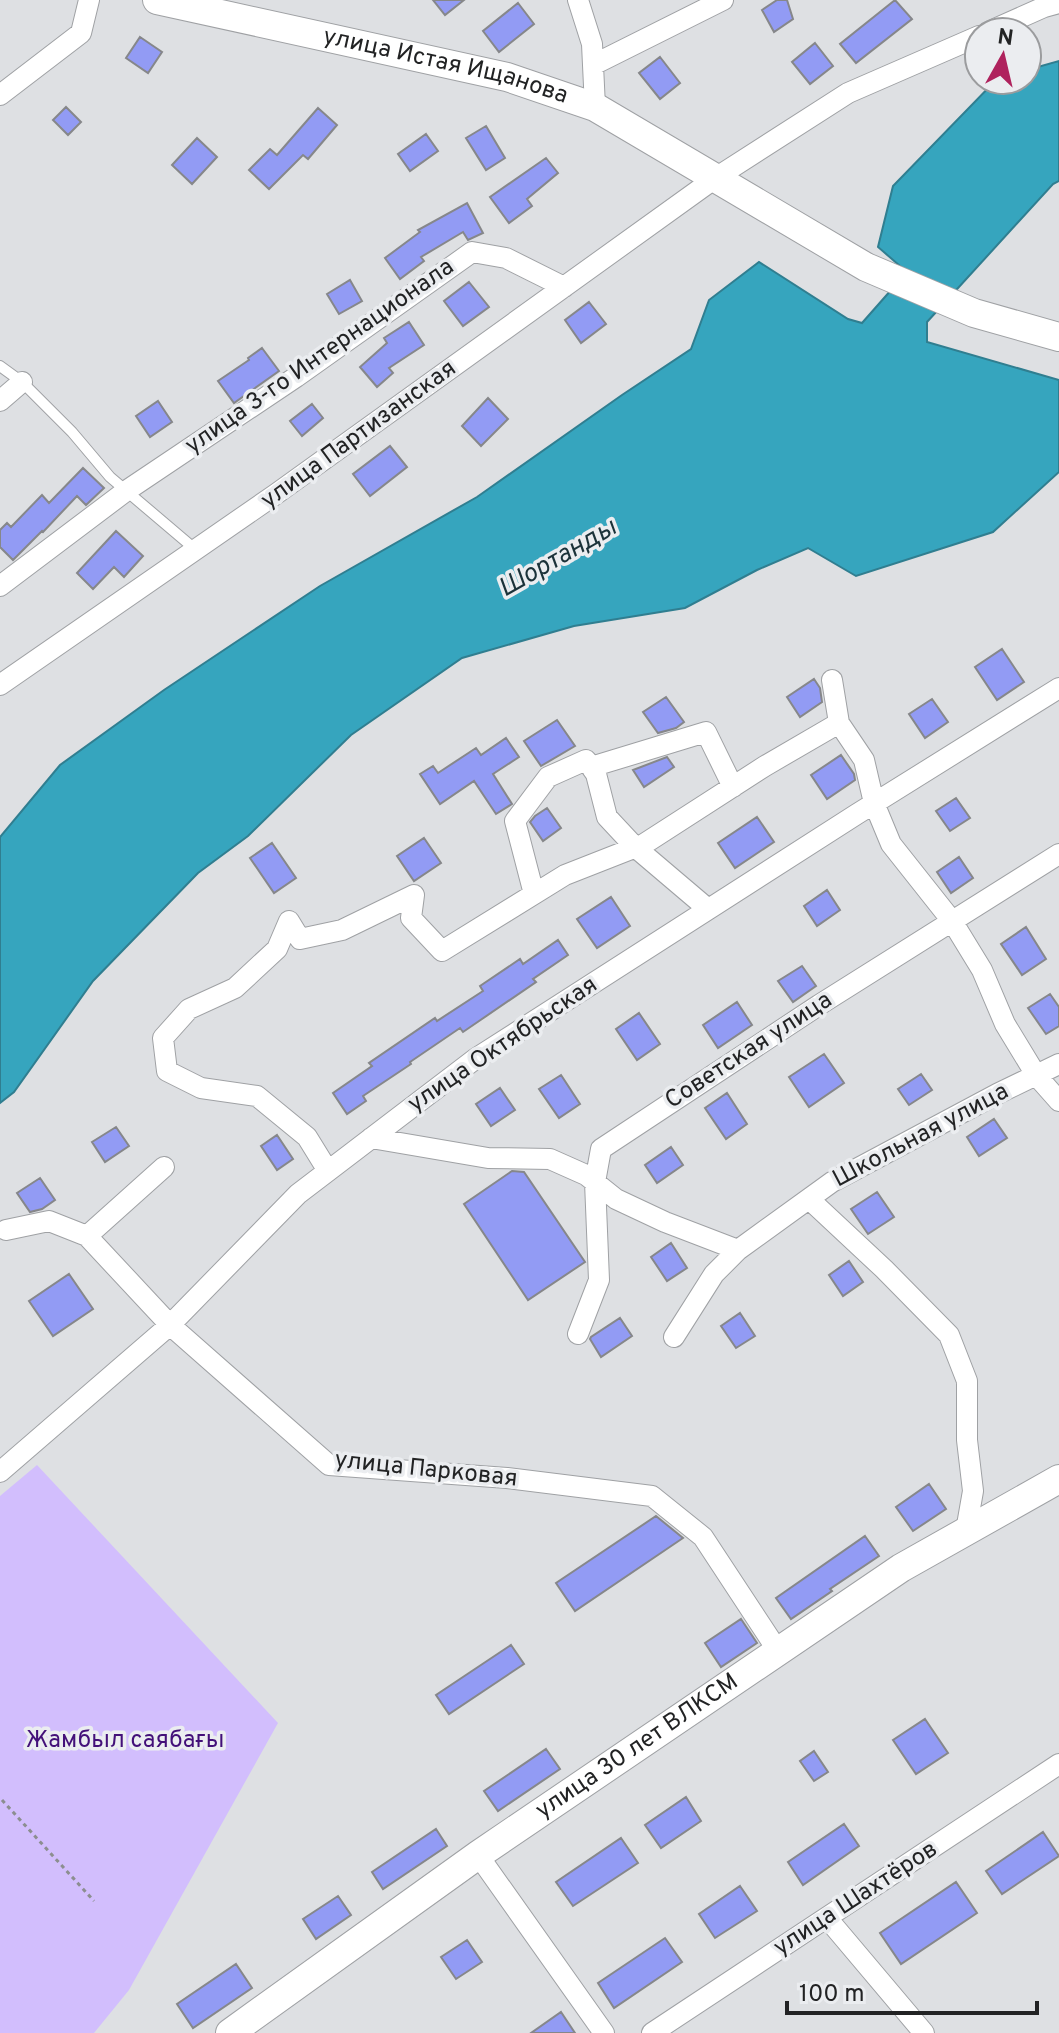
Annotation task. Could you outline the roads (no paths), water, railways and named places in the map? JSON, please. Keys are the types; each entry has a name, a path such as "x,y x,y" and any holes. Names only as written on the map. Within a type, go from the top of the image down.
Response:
{"street":[{"path":"0,95 81,33 89,0"},
{"name":"улица Истая Ищанова","path":"157,0 218,6 507,77 595,107 866,267 974,313 1059,337"},
{"path":"578,0 592,44 595,107"},
{"path":"593,65 723,0"},
{"path":"1024,16 1059,3"},
{"name":"улица Партизанская","path":"0,685 289,485 714,179 848,93 963,43"},
{"name":"улица 3-го Интернационала","path":"0,586 126,491 296,377 472,252 506,258 564,287"},
{"path":"0,401 22,382"},
{"path":"832,680 839,723 864,760 874,803 891,844 952,921 982,970 1005,1024 1036,1075"},
{"name":"улица Октябрьская","path":"0,1472 170,1325 298,1194 475,1059 1059,688"},
{"path":"328,1171 307,1137 257,1096 201,1088 167,1071 163,1038 189,1009 235,988 277,949 289,921 300,939 342,930 414,895 411,918 442,951 565,875 644,844 839,723"},
{"path":"591,767 706,732 733,787"},
{"path":"534,894 515,821 548,777 586,760 596,774 607,817 635,847 708,909"},
{"name":"Советская улица","path":"578,1334 599,1280 595,1182 601,1149 819,1005 1059,854"},
{"name":"Школьная улица","path":"674,1337 714,1274 738,1250 832,1182 1059,1064"},
{"name":"Школьная улица","path":"1036,1075 1059,1101"},
{"path":"371,1138 488,1158 550,1159 586,1175 616,1199 738,1250"},
{"path":"87,1236 164,1167"},
{"name":"Школьная улица","path":"809,1199 949,1335 967,1381 967,1440 973,1491 966,1531"},
{"name":"улица Парковая","path":"6,1230 49,1221 87,1236 170,1325 329,1465 507,1478 652,1496 703,1537 778,1651"},
{"name":"улица 30 лет ВЛКСМ","path":"230,2033 478,1855 901,1568 1059,1479"},
{"name":"улица Шахтёров","path":"652,2033 1059,1764"},
{"path":"478,1855 604,2033"},
{"path":"827,1918 924,2033"}],"lane":[{"path":"0,366 22,382 72,432 110,477 196,550"}],"water":[{"name":"Шортанды","path":"1059,61 1059,181 927,322 927,342 1059,380 1059,472 993,532 856,576 808,548 757,570 685,608 574,626 462,658 351,735 248,836 198,873 93,981 14,1092 0,1103 0,837 60,765 164,690 320,586 477,497 691,349 709,300 759,262 848,319 862,323 907,272 878,247 893,186 980,96 1043,96 1043,66"}],"park label":[{"name":"Жамбыл саябағы","path":"125,1741"}]}
